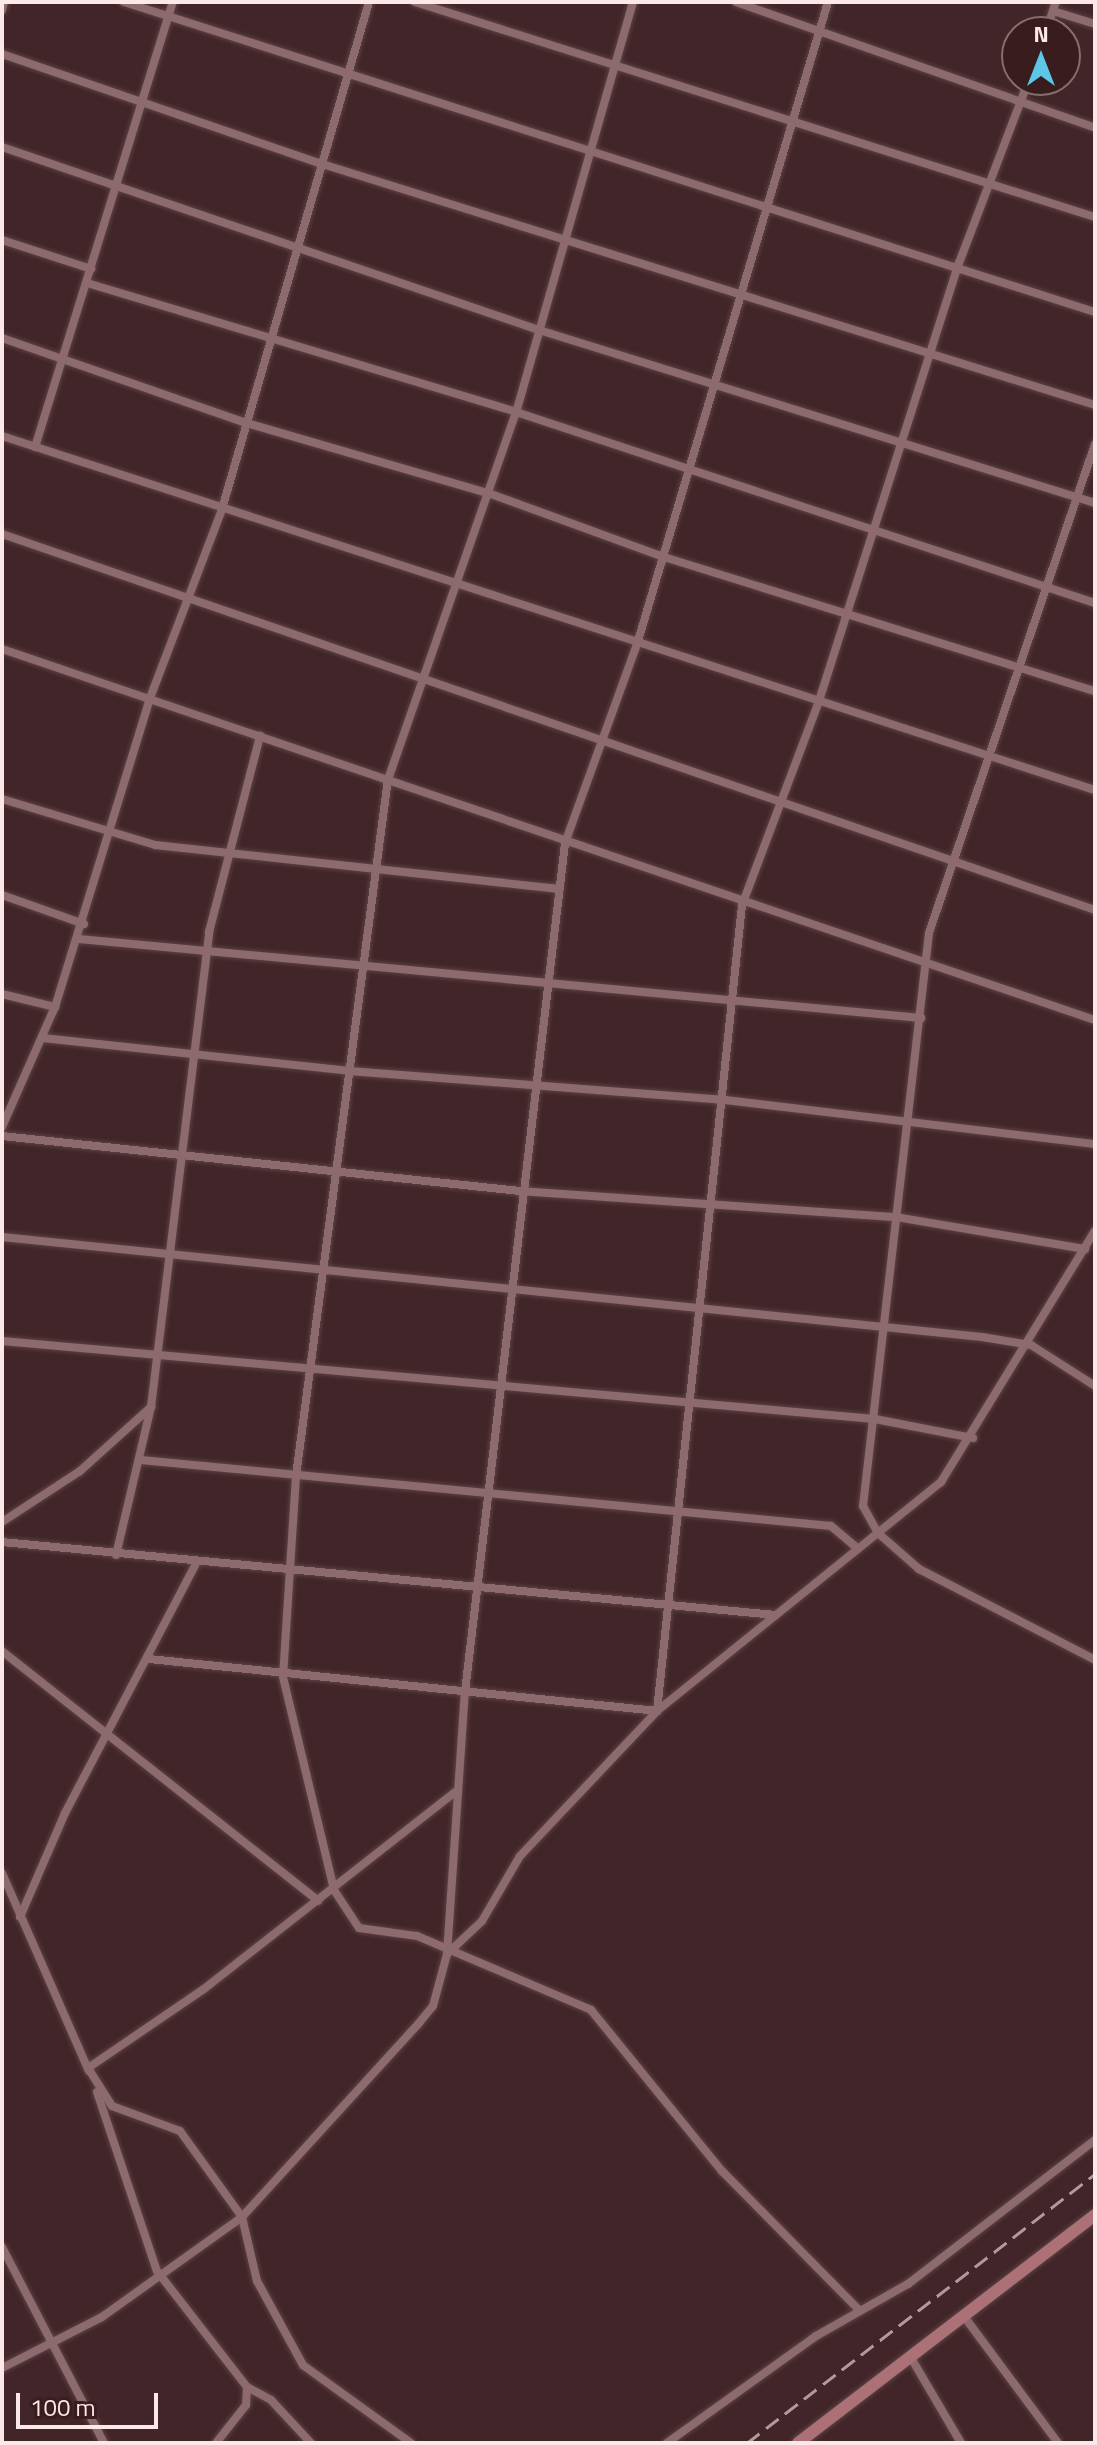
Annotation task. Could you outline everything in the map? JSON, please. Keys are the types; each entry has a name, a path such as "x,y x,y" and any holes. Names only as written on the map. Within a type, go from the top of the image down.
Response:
{"street":[{"path":"2,10 4,2"},
{"path":"124,2 346,78 590,148 959,263 1095,312"},
{"path":"35,447 173,2"},
{"path":"2,1127 6,1102 42,1038 55,1007 84,924 108,832 150,698 222,509 265,343 369,2"},
{"path":"415,2 614,66 792,118 989,186 1095,217"},
{"path":"633,2 516,412 388,779 373,864 328,1270 296,1476 287,1572 283,1677 334,1890 359,1928 417,1936 447,1954 550,1988 591,2010 722,2171 858,2309"},
{"path":"736,2 820,28 1095,128"},
{"path":"2,2368 102,2317 157,2271 242,2217 433,2006 447,1954 455,1792 465,1692 489,1489 505,1392 520,1191 544,985 565,843 638,641 765,202 828,2"},
{"path":"1054,6 1095,24"},
{"path":"2,54 319,163 564,240 739,290 1095,405"},
{"path":"657,1711 663,1604 691,1407 725,1100 742,905 778,801 819,701 959,263 1024,96"},
{"path":"2,147 539,330 713,382 900,445 1095,503"},
{"path":"2,240 91,269"},
{"path":"87,283 265,343 516,412 1095,603"},
{"path":"2,338 243,422 488,493 664,557 1095,691"},
{"path":"2,436 1095,790"},
{"path":"1095,444 954,861 925,960 921,1018 863,1506 878,1533 919,1569 1095,1660"},
{"path":"2,534 423,680 601,737 1095,910"},
{"path":"2,649 388,779 742,905 925,960 1095,1020"},
{"path":"116,1555 141,1460 151,1407 167,1254 186,1153 206,952 227,853 260,736"},
{"path":"2,799 108,832 227,853 373,864 560,889"},
{"path":"2,895 84,924"},
{"path":"79,939 921,1018"},
{"path":"2,994 55,1007"},
{"path":"42,1038 350,1071 725,1100 906,1125 1095,1144"},
{"path":"2,1136 337,1169 520,1191 896,1217 1085,1249"},
{"path":"447,1954 482,1921 520,1856 657,1711 941,1482 973,1438 1031,1345 1095,1231"},
{"path":"2,1237 512,1286 700,1310 885,1325 1031,1345 1095,1386"},
{"path":"2,1341 315,1367 505,1392 875,1419 973,1438"},
{"path":"2,1522 80,1471 151,1407"},
{"path":"141,1460 296,1476 489,1489 677,1512 831,1526 858,1549"},
{"path":"2,1542 195,1565 776,1615"},
{"path":"20,1917 108,1732 149,1659 195,1565"},
{"path":"2,1651 318,1901"},
{"path":"149,1659 283,1677 657,1711"},
{"path":"88,2068 334,1890 455,1792"},
{"path":"2,1873 4,1885 88,2068 157,2271 247,2387 271,2400 311,2443"},
{"path":"88,2068 112,2106 180,2131 242,2217 257,2281 303,2365 411,2443"},
{"path":"667,2443 858,2309 908,2284 1095,2140"},
{"path":"798,2443 1095,2215"},
{"path":"2,2247 104,2443"},
{"path":"963,2315 1058,2443"},
{"path":"910,2356 961,2443"},
{"path":"216,2443 246,2405 247,2387"}],"railway":[{"path":"747,2443 1095,2174"}]}
